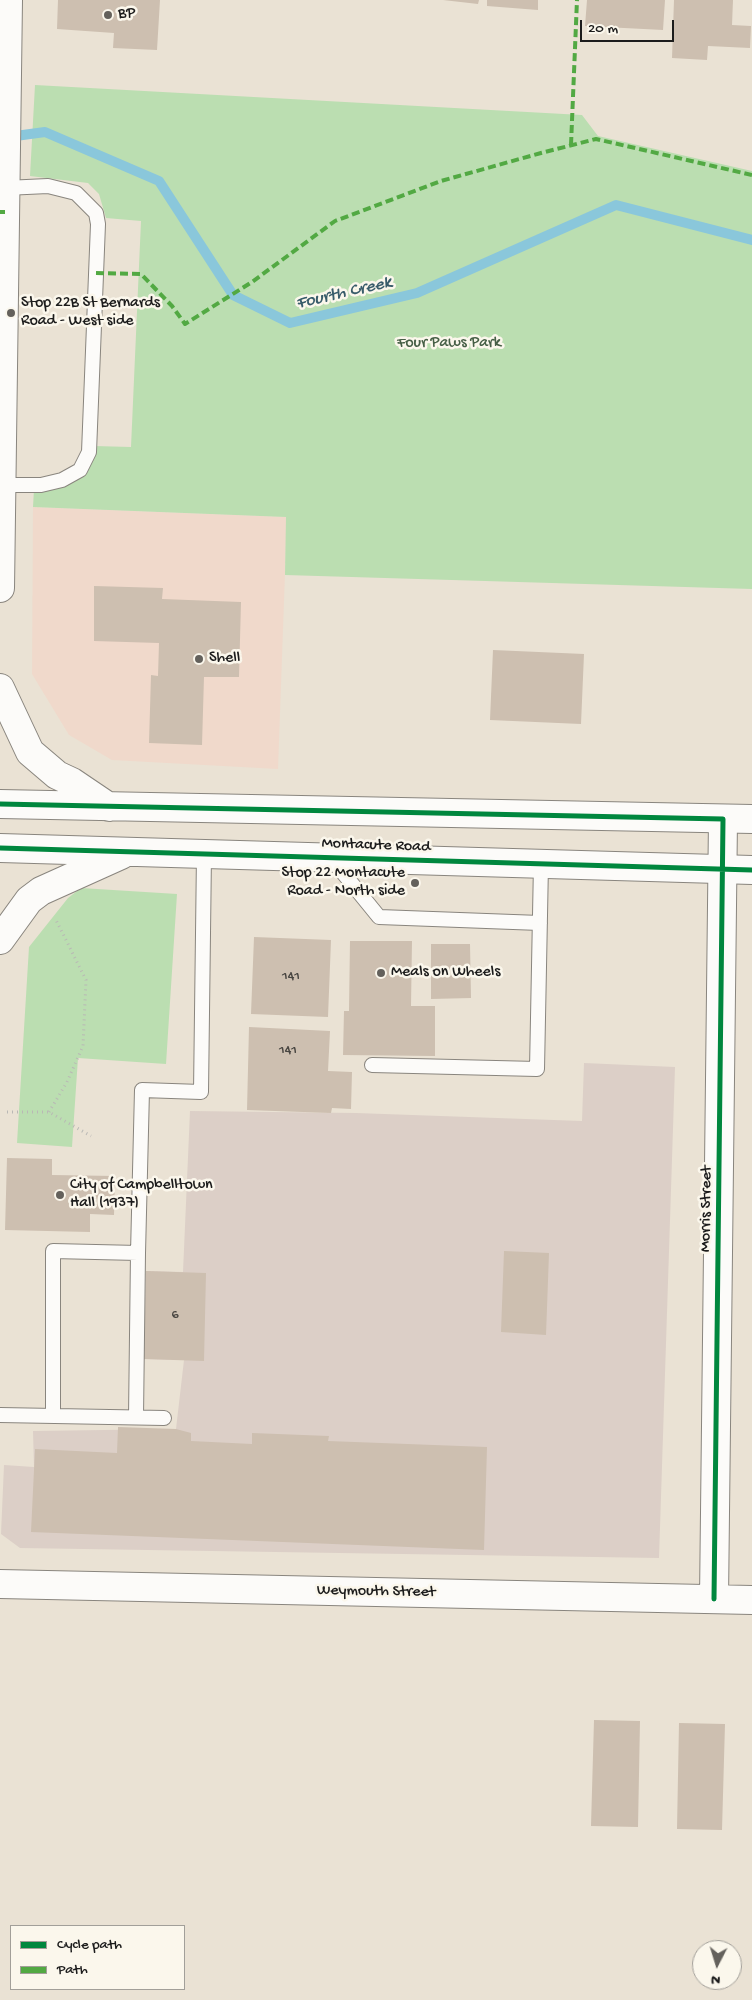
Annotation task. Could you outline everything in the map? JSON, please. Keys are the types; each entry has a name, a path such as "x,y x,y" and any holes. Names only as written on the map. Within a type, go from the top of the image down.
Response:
{"main road":[{"path":"0,588 8,0"},
{"path":"0,688 30,752 57,775 72,782 109,807"},
{"name":"Montacute Road","path":"0,804 752,819"},
{"name":"Morris Street","path":"714,1599 724,869 723,819"},
{"name":"Montacute Road","path":"0,848 752,870"},
{"path":"0,940 29,900 41,891 129,852"},
{"name":"Weymouth Street","path":"0,1584 752,1600"}],"lane":[{"path":"1,485 41,485 62,480 80,470 89,452 98,224 96,213 76,193 48,186 5,188"},
{"path":"136,1417 142,1090 200,1092 204,854"},
{"path":"331,858 379,917 540,923"},
{"path":"372,1065 537,1069 541,864"},
{"path":"53,1416 53,1251 138,1253"},
{"path":"0,1415 164,1418"}],"path":[{"path":"41,891 86,980 83,1046 67,1082 49,1112"},
{"path":"7,1112 49,1112 91,1136"}],"shaded area":[{"path":"33,507 287,517 278,769 112,760 69,735 32,674"},
{"path":"584,1063 675,1067 659,1558 20,1548 1,1534 4,1465 34,1467 33,1431 176,1429 184,1360 144,1359 146,1271 183,1272 190,1111 356,1113 582,1121"}],"green space":[{"name":"Four Paws Park","path":"35,85 582,115 598,136 752,171 752,589 285,575 286,517 33,507 34,489 65,484 94,446 131,447 141,221 106,218 99,194 88,183 30,176"},
{"path":"81,888 177,894 166,1064 78,1058 72,1147 17,1143 29,947 68,898"}],"building":[{"name":"BP","path":"58,0 160,0 157,50 113,48 114,33 57,29"},
{"path":"443,0 479,0 478,4"},
{"path":"487,0 538,0 538,10 487,6"},
{"path":"587,0 665,0 663,30 585,26"},
{"path":"674,0 733,0 732,25 751,26 750,48 708,46 707,60 672,58"},
{"name":"Shell","path":"94,586 163,588 162,599 241,602 239,677 204,677 202,745 149,743 151,675 158,676 159,643 94,641"},
{"path":"493,650 584,654 581,724 490,720"},
{"path":"254,937 331,940 328,1017 251,1014"},
{"name":"Meals on Wheels","path":"350,941 412,941 411,1006 435,1006 435,1056 343,1055 344,1011 349,1011"},
{"path":"431,944 470,944 471,998 431,999"},
{"path":"249,1027 330,1031 328,1071 352,1072 351,1109 332,1108 331,1113 247,1110"},
{"name":"City of Campbelltown Hall (1937)","path":"7,1158 52,1159 52,1175 115,1176 114,1215 90,1214 90,1232 5,1230"},
{"path":"504,1251 549,1253 546,1335 501,1332"},
{"path":"146,1271 206,1273 204,1361 144,1359"},
{"path":"118,1427 176,1429 191,1433 191,1441 252,1444 252,1433 329,1436 328,1441 487,1447 484,1550 31,1532 35,1449 117,1453"},
{"path":"594,1720 640,1721 638,1827 591,1826"},
{"path":"679,1723 725,1724 722,1830 677,1829"}],"waterway":[{"name":"Fourth Creek","path":"8,137 45,132 159,181 233,295 290,323 417,293 616,205 752,240"}],"marked path":[{"path":"571,145 577,0"},
{"path":"96,273 141,274 172,306 185,324 252,282 335,221 441,181 541,153 596,139 752,175"},
{"path":"0,212 5,212"}],"cycle path":[{"path":"0,804 723,819 714,1599"},
{"path":"0,848 752,870"}],"place":[{"name":"BP","path":"108,15"},
{"name":"Stop 22B St Bernards Road - West side","path":"11,313"},
{"name":"Shell","path":"199,659"},
{"name":"Stop 22 Montacute Road - North side","path":"415,883"},
{"name":"Meals on Wheels","path":"381,973"},
{"name":"City of Campbelltown Hall (1937)","path":"60,1195"}]}
